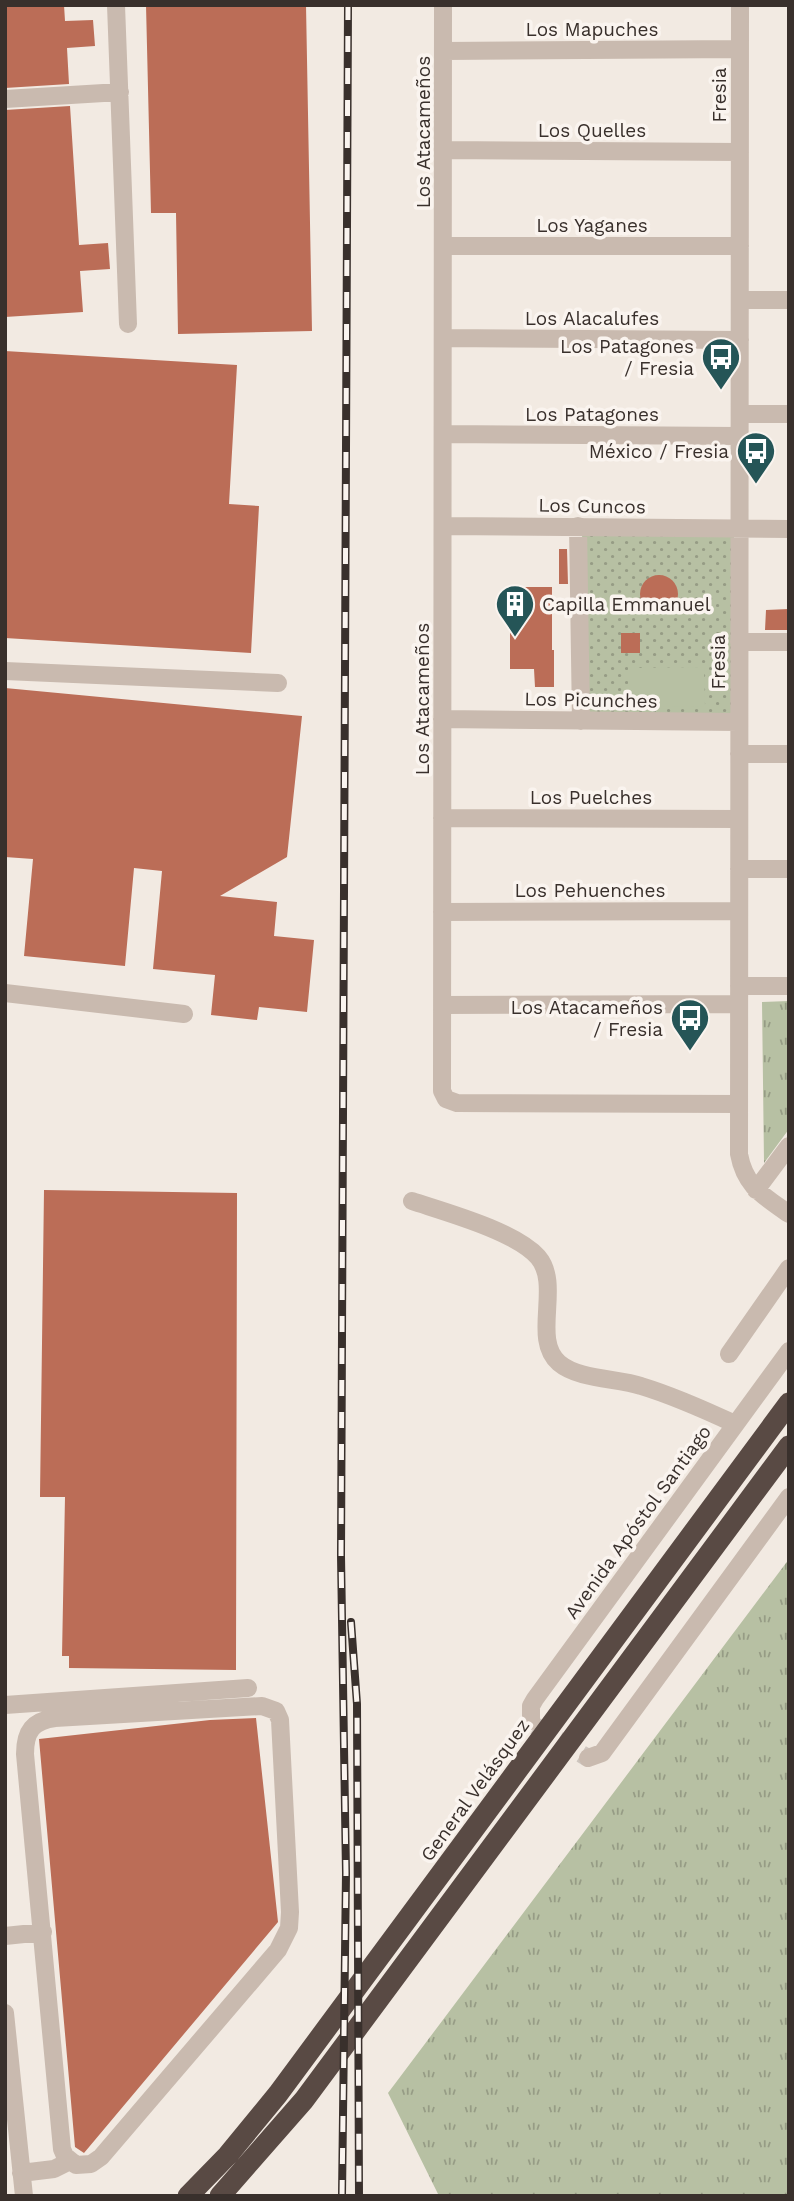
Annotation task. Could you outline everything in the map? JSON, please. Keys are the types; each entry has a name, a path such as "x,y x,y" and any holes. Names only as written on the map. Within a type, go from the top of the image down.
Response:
{"highway":[{"name":"General Velásquez","path":"188,2196 228,2155 294,2073 789,1403"},
{"path":"220,2196 304,2100 789,1446"}],"street":[{"path":"116,5 128,324"},
{"name":"Los Atacameños","path":"443,5 442,1091 451,1102 739,1104"},
{"name":"Fresia","path":"740,5 740,1163 747,1180 756,1190 789,1214"},
{"name":"Los Mapuches","path":"444,51 740,49"},
{"path":"5,99 120,92"},
{"name":"Los Quelles","path":"444,150 740,152"},
{"name":"Los Yaganes","path":"444,246 740,246"},
{"path":"740,300 789,300"},
{"name":"Los Alacalufes","path":"444,338 740,341"},
{"path":"740,414 789,414"},
{"name":"Los Patagones","path":"443,434 739,436"},
{"name":"Los Cuncos","path":"443,526 789,528"},
{"path":"578,526 581,721"},
{"path":"739,642 789,642"},
{"path":"5,671 278,683"},
{"name":"Los Picunches","path":"442,719 739,722"},
{"path":"739,754 789,754"},
{"name":"Los Puelches","path":"442,818 739,819"},
{"path":"739,869 789,869"},
{"name":"Los Pehuenches","path":"442,912 739,911"},
{"path":"442,1005 739,995 789,986"},
{"path":"5,993 184,1014"},
{"path":"756,1190 789,1146"},
{"path":"412,1201 489,1228 537,1255 547,1275 548,1343 553,1357 565,1367 606,1380 637,1385 735,1424"},
{"path":"729,1353 789,1268"},
{"name":"Avenida Apóstol Santiago","path":"531,1721 531,1706 535,1699 789,1351"},
{"path":"588,1758 602,1753 789,1497"},
{"path":"5,1705 248,1688"},
{"path":"262,1706 276,1711 280,1720 290,1912 287,1936 278,1950 101,2157 91,2164 83,2165 69,2161 62,2149 25,1754 26,1736 30,1729 44,1720 55,1718 262,1706"},
{"path":"5,1936 43,1933"},
{"path":"5,2013 24,2196"},
{"path":"21,2173 54,2169 69,2161"}],"green space":[{"path":"582,532 734,534 733,717 585,715"},
{"path":"704,667 705,706 628,707 628,668"},
{"path":"789,1001 789,1129 764,1163 762,1002"},
{"path":"789,1559 789,2196 439,2196 388,2093"}],"building":[{"path":"5,5 64,5 65,21 93,20 95,46 67,48 69,84 5,88"},
{"path":"146,5 306,5 312,331 178,334 176,213 151,213"},
{"path":"70,106 79,245 108,243 110,269 80,271 83,312 5,317 5,110"},
{"path":"5,351 237,365 229,504 259,506 251,653 5,638"},
{"path":"559,549 567,549 568,584 559,584"},
{"path":"659,575 672,581 678,594 672,607 659,613 646,607 640,594 646,581"},
{"name":"Capilla Emmanuel","path":"510,587 552,587 554,687 535,687 534,669 510,669"},
{"path":"789,609 789,630 765,630 766,610"},
{"path":"621,633 640,633 640,653 621,653"},
{"path":"5,688 302,716 287,857 220,896 277,902 274,936 314,940 307,1012 259,1007 257,1020 211,1015 215,975 153,969 162,871 134,868 125,966 24,956 33,859 5,857"},
{"path":"44,1190 237,1193 236,1670 69,1668 69,1656 62,1656 65,1497 40,1497"},
{"path":"256,1718 278,1922 84,2153 75,2147 39,1739 210,1720"}],"tunnel":[{"path":"535,1726 588,1758"}],"railway":[{"path":"342,2196 346,1873 341,1556 348,5"},
{"path":"351,1622 357,1704 359,2196"}],"place":[{"name":"Los Patagones / Fresia","path":"721,391"},
{"name":"México / Fresia","path":"756,485"},
{"name":"Capilla Emmanuel","path":"515,638"},
{"name":"Los Atacameños / Fresia","path":"690,1052"}]}
